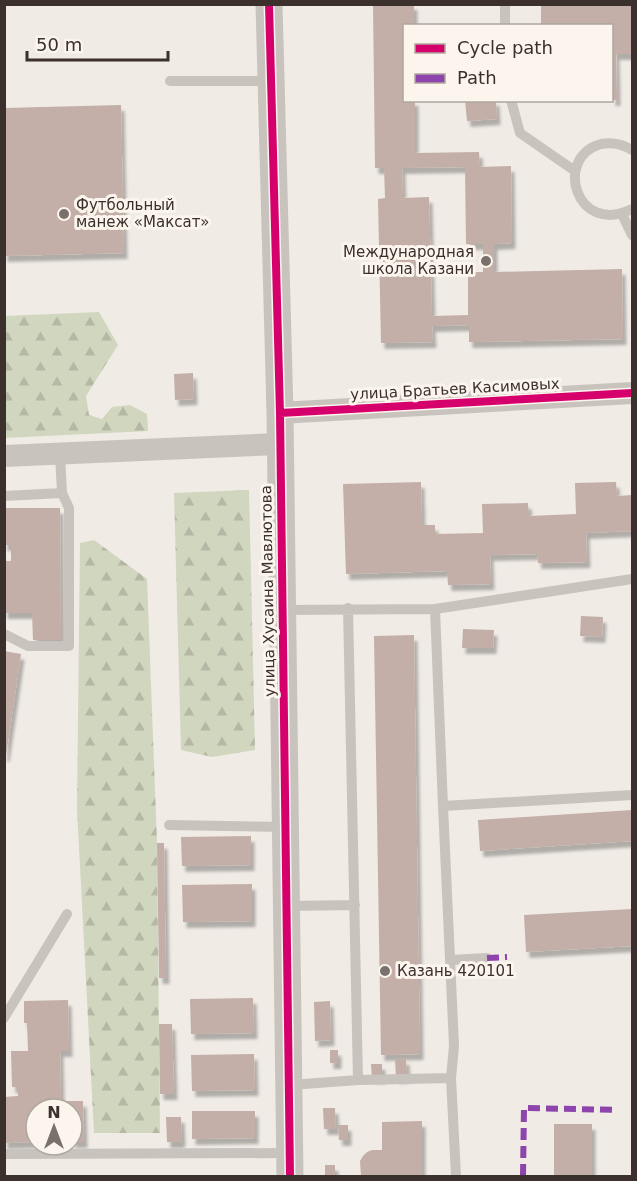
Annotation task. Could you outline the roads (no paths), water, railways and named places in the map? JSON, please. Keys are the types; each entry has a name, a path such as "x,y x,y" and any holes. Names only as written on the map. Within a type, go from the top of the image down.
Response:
{"street":[{"name":"улица Хусаина Мавлютова","path":"269,4 280,413 290,1165"},
{"name":"улица Братьев Касимовых","path":"280,413 633,393"},
{"path":"4,456 279,444"}],"lane":[{"path":"505,4 505,24"},
{"path":"170,81 272,81"},
{"path":"512,102 520,133 575,171"},
{"path":"633,150 621,144 597,145 587,151 575,171 575,184 586,206 597,213 609,216 633,209"},
{"path":"622,214 633,235"},
{"path":"4,634 28,646 69,646 69,508 62,493 60,453"},
{"path":"4,496 62,493"},
{"path":"282,610 435,609 633,579"},
{"path":"348,608 358,1080"},
{"path":"435,609 454,1046 451,1078 456,1176"},
{"path":"442,806 633,795"},
{"path":"169,825 285,827"},
{"path":"286,906 355,905"},
{"path":"4,1018 67,914"},
{"path":"450,960 487,958"},
{"path":"289,1085 358,1080 451,1078"},
{"path":"4,1154 290,1165"}],"place":[{"name":"Футбольный манеж «Максат»","path":"64,214"},
{"name":"Международная школа Казани","path":"486,261"},
{"name":"Казань 420101","path":"385,971"}]}
